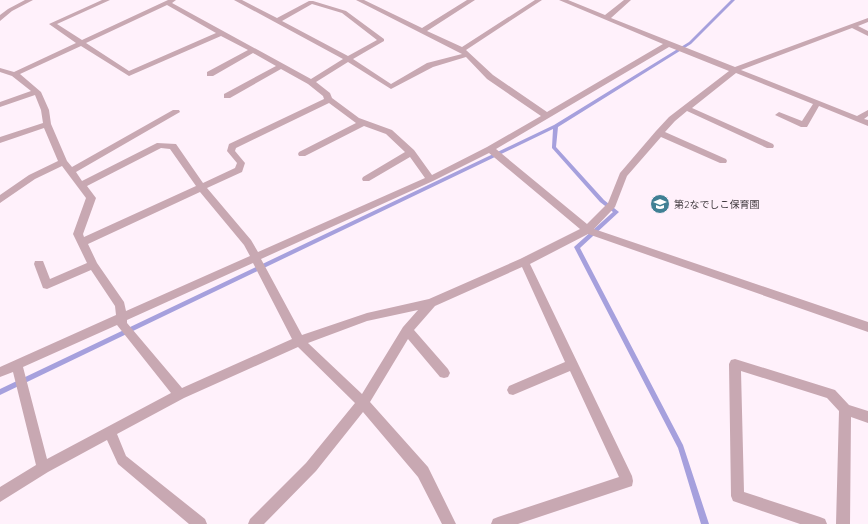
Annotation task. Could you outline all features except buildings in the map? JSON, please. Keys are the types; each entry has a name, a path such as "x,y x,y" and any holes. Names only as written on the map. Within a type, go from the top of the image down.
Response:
{"street":[{"path":"0,19 10,10 30,0"},
{"path":"107,0 52,24 129,74 221,32"},
{"path":"237,0 348,59 391,87 430,65 464,52 539,0"},
{"path":"360,0 464,52 490,77 547,116"},
{"path":"422,31 472,0"},
{"path":"562,0 670,45 868,123"},
{"path":"606,18 628,0"},
{"path":"15,74 170,1 221,32 311,82 326,96 328,100 333,102 356,120 389,132 410,152 430,179"},
{"path":"277,21 311,2 344,12 382,40 311,82"},
{"path":"0,495 43,468 180,394 299,341 367,317 431,303 524,262 587,230 612,205 622,175 659,133 672,119 735,70 868,20"},
{"path":"853,26 868,34"},
{"path":"0,372 18,368 430,179 490,149 670,45"},
{"path":"210,74 253,50"},
{"path":"227,96 281,66"},
{"path":"0,70 15,74 37,92 45,110 47,124 64,162 91,198 78,234 93,264 120,306 121,321 133,340 142,347 180,394"},
{"path":"0,105 37,92"},
{"path":"82,242 239,170 241,163 231,151 232,146 328,100"},
{"path":"779,115 804,125 817,103"},
{"path":"686,108 770,146"},
{"path":"71,172 176,112"},
{"path":"858,119 868,112"},
{"path":"302,154 363,123"},
{"path":"0,140 47,124"},
{"path":"659,133 723,161"},
{"path":"82,185 160,145 173,146 201,187 248,244 299,341 363,403 423,472 449,524"},
{"path":"490,149 587,230 868,327"},
{"path":"366,180 410,152"},
{"path":"0,200 32,177 64,162"},
{"path":"498,524 627,481 524,262"},
{"path":"39,264 46,285 93,264"},
{"path":"255,524 311,467 363,403 407,330 431,303"},
{"path":"407,330 444,373"},
{"path":"820,524 738,496 735,364 831,394 845,409 868,417"},
{"path":"513,390 572,365"},
{"path":"18,368 43,468"},
{"path":"843,524 845,409"},
{"path":"110,432 122,460 200,524"}],"waterway":[{"path":"556,126 690,43 733,0"},
{"path":"0,392 556,126"},
{"path":"556,126 554,147 602,201 616,212 577,247 681,447 705,524"}],"place":[{"name":"第2なでしこ保育園","path":"660,204"}]}
